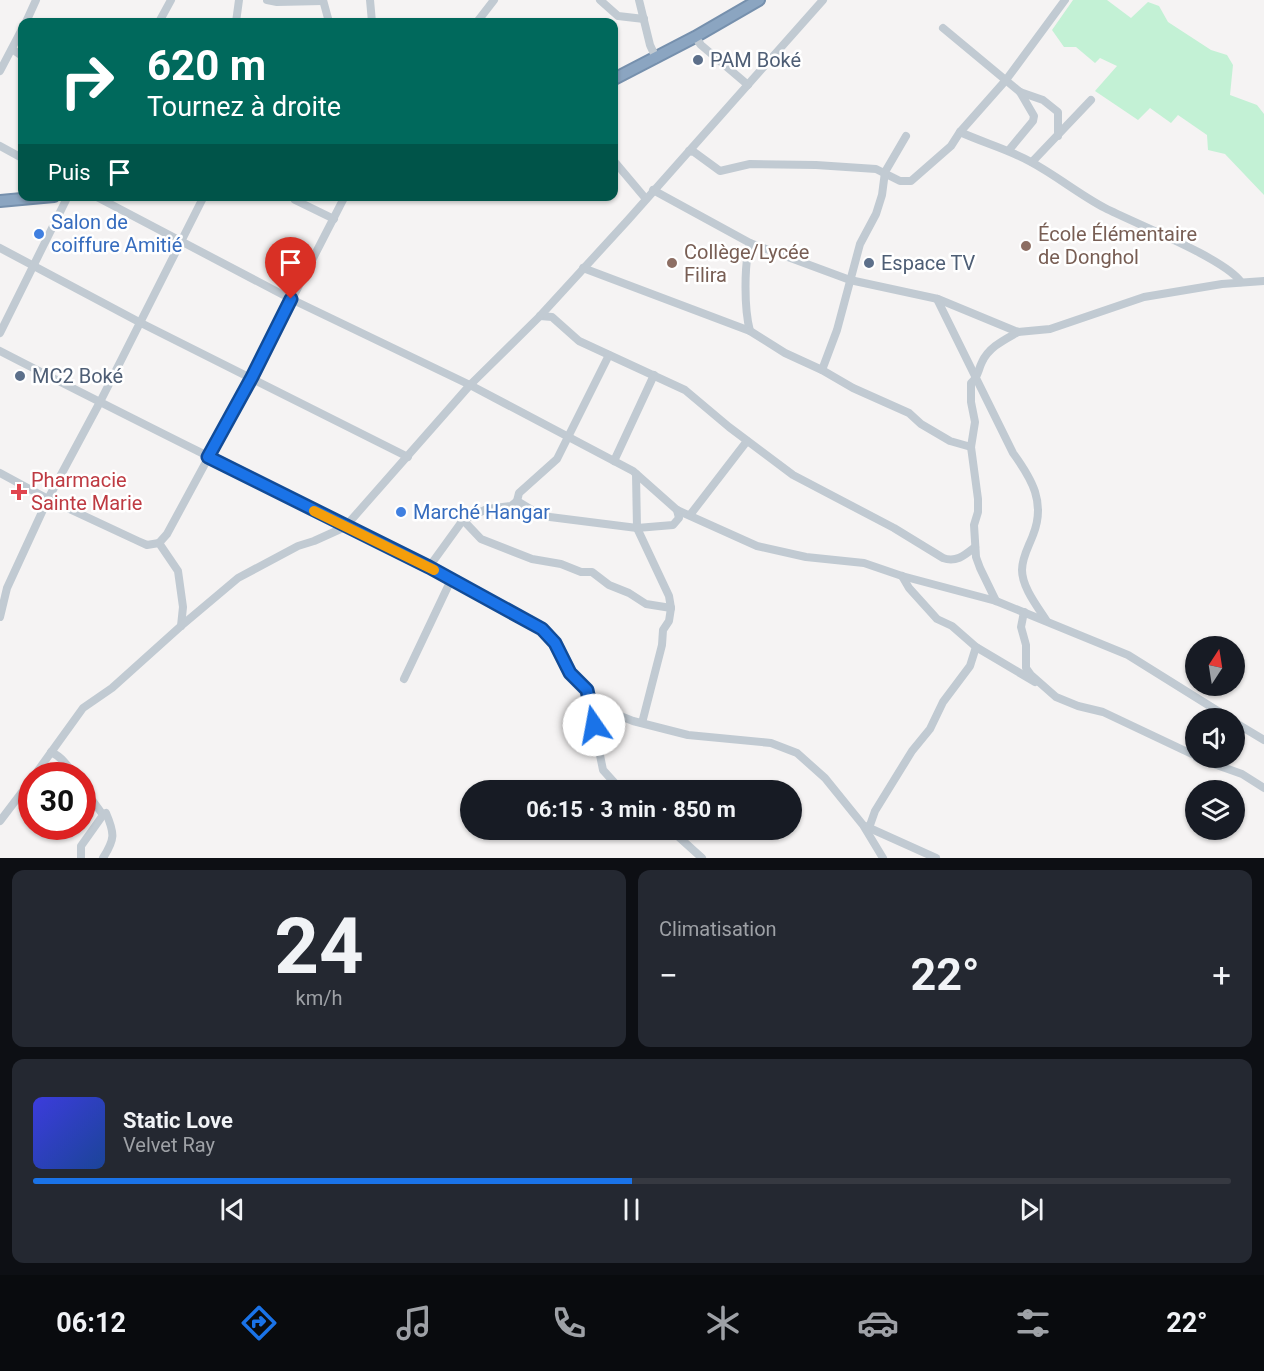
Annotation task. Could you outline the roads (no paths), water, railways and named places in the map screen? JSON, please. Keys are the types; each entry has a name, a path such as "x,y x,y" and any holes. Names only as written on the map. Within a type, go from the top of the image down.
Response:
{"highway":[{"path":"618,77 759,0"},
{"path":"0,201 18,199"}],"street":[{"path":"28,18 36,0"},
{"path":"161,18 171,0"},
{"path":"237,18 239,0"},
{"path":"267,0 277,2 323,0 328,18"},
{"path":"370,0 372,18"},
{"path":"480,18 494,0"},
{"path":"600,0 618,16 644,19"},
{"path":"639,0 650,45 656,58"},
{"path":"44,762 83,708 112,688 238,578 298,546 345,527 470,385 540,316 823,0"},
{"path":"689,151 694,152 720,171 750,164 835,166 876,169 900,181 911,181 951,146 960,132 1006,80 1065,0"},
{"path":"943,28 1020,92 1034,116 1033,121 1009,150"},
{"path":"0,71 18,37"},
{"path":"695,37 701,45 748,85"},
{"path":"12,50 18,54"},
{"path":"1020,92 1043,100 1058,112 1058,136"},
{"path":"1032,162 1091,100"},
{"path":"960,132 1009,150 1032,162 1103,207 1206,257 1236,276 1241,282"},
{"path":"822,370 837,330 860,244 876,214 882,195 885,172 906,136"},
{"path":"0,146 18,155"},
{"path":"618,165 646,199"},
{"path":"653,190 750,243 850,280 936,299 1018,332"},
{"path":"0,333 65,201"},
{"path":"105,201 291,299 470,385 614,461 636,474 677,510 757,546 806,557 864,563 902,576 996,601 1128,655 1213,708"},
{"path":"0,616 7,588 48,499 141,323 201,201"},
{"path":"297,201 334,219"},
{"path":"0,473 48,499 147,545 159,543 167,534 252,377 343,201"},
{"path":"750,243 747,253 745,303 750,331"},
{"path":"0,248 141,323 408,456"},
{"path":"583,268 750,331 785,353 822,370 853,388 909,413 921,424 950,441 972,447"},
{"path":"996,601 980,568 975,547 974,525 978,512 978,499 972,447 975,422 971,402 971,383 976,380 982,362 991,348 1018,332 1050,329 1144,297 1241,282 1264,281"},
{"path":"936,299 1035,490 1040,513 1024,556 1021,571 1026,588 1046,620"},
{"path":"540,316 552,317 579,341 685,390 793,476 894,528 943,558 950,560 961,558 975,547"},
{"path":"0,351 345,527 429,567 542,629 555,643 570,673 613,713 688,735 771,743 797,753 825,778 866,827 883,858"},
{"path":"429,567 463,520 487,509 511,506 518,501 519,494 532,479 557,459 609,354"},
{"path":"614,461 654,375"},
{"path":"690,515 747,441"},
{"path":"636,474 637,528 669,596 671,608 669,621 663,630 662,645 642,723"},
{"path":"518,501 542,516 637,528 673,525 678,518 677,510"},
{"path":"463,520 481,539 532,559 561,564 581,572 592,572 609,585 629,593 646,604 671,608"},
{"path":"159,543 178,571 183,607 181,626"},
{"path":"902,576 909,588 937,619 952,626 976,647 1056,697 1078,706 1103,712 1185,752"},
{"path":"404,679 451,580"},
{"path":"1024,612 1021,627 1026,645 1026,668 1046,689"},
{"path":"866,827 912,751 930,729 943,702 970,666 976,647"},
{"path":"587,690 603,770 612,780"},
{"path":"1245,729 1264,740"},
{"path":"51,752 64,762"},
{"path":"1226,768 1242,774 1264,788"},
{"path":"0,821 18,797"},
{"path":"96,805 103,815"},
{"path":"102,858 113,842 113,829 106,813 103,815"},
{"path":"81,858 81,846 103,815"},
{"path":"866,827 936,858"},
{"path":"682,840 702,858"}],"place":[{"name":"PAM Boké","path":"698,60"},
{"name":"Salon de coiffure Amitié","path":"39,234"},
{"name":"École Élémentaire de Donghol","path":"1026,246"},
{"name":"Collège/Lycée Filira","path":"672,263"},
{"name":"Espace TV","path":"869,263"},
{"name":"MC2 Boké","path":"20,376"},
{"name":"Pharmacie Sainte Marie","path":"19,492"},
{"name":"Marché Hangar","path":"401,512"}]}
